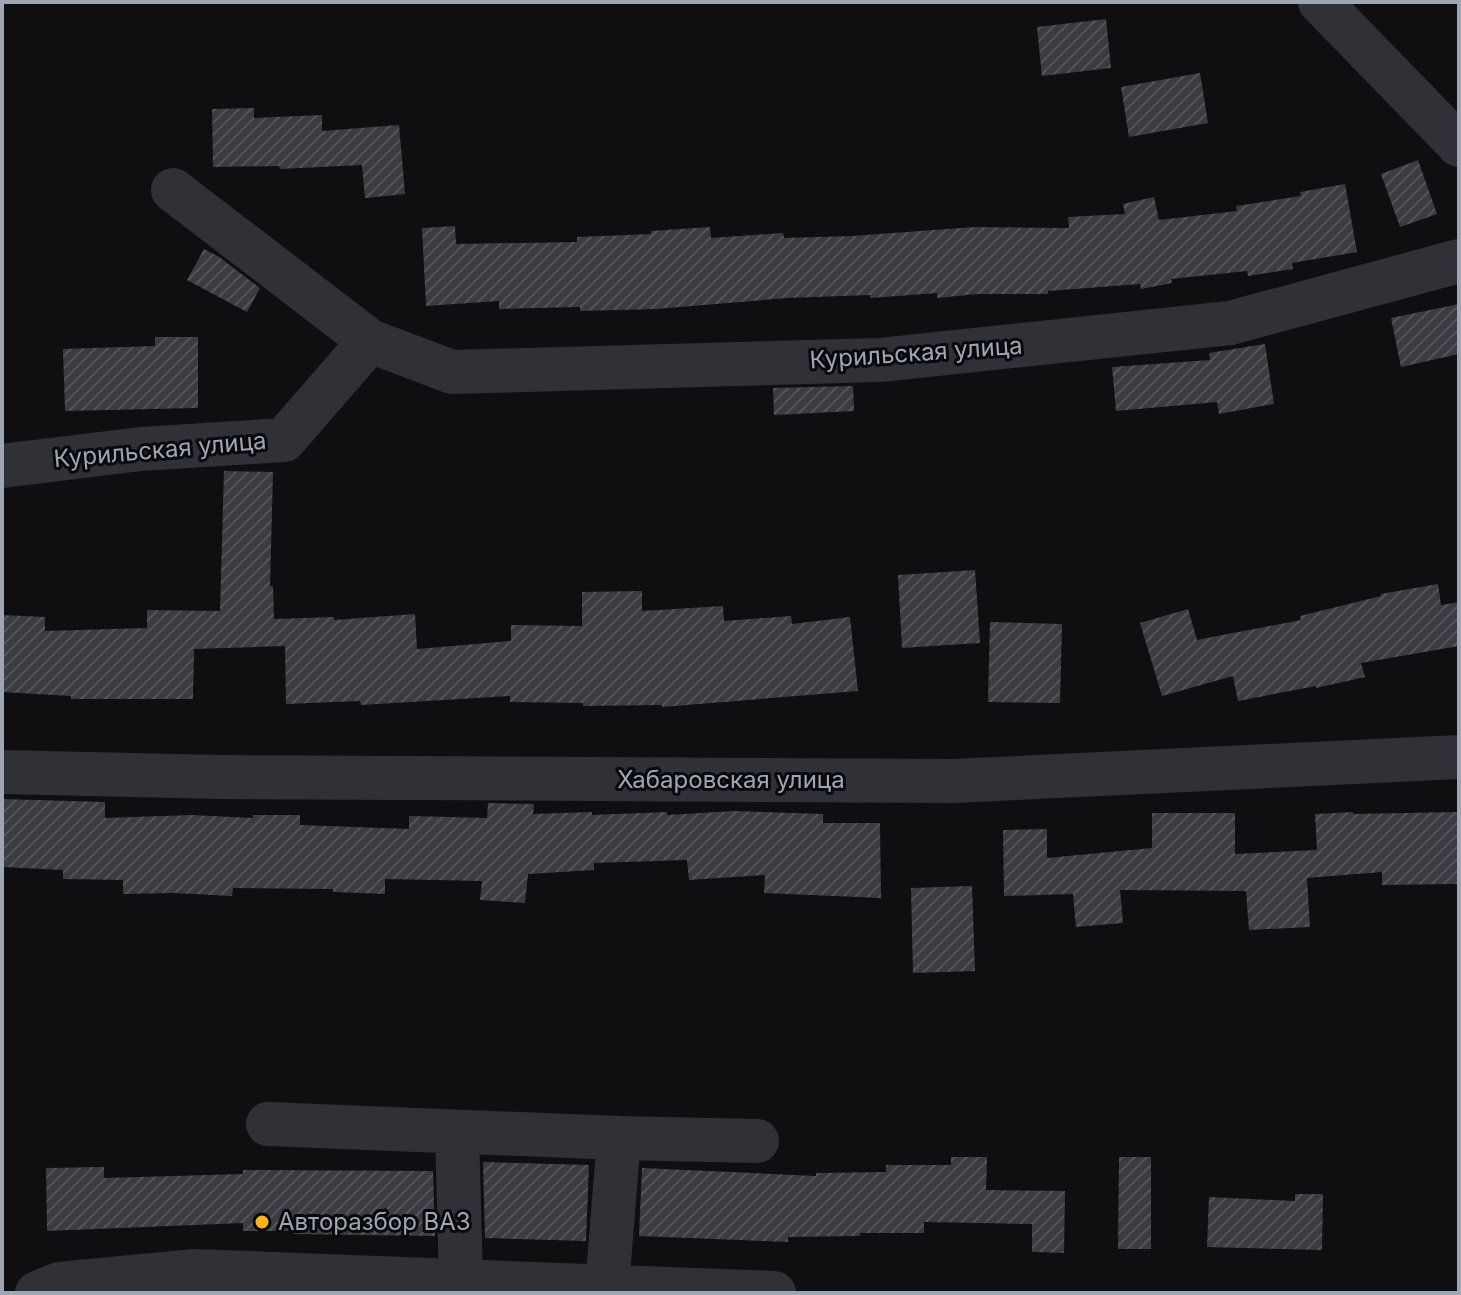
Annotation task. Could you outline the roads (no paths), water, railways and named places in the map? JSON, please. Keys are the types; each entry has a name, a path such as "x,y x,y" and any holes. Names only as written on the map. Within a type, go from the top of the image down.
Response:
{"street":[{"path":"1320,2 1459,145"},
{"name":"Курильская улица","path":"173,190 370,341 452,372 880,360 1230,323 1459,261"},
{"name":"Курильская улица","path":"2,466 141,449 284,440 370,341"},
{"name":"Хабаровская улица","path":"2,772 220,777 953,781 1459,757"},
{"path":"268,1124 757,1141"},
{"path":"457,1132 461,1281"},
{"path":"607,1287 619,1138"},
{"path":"37,1293 59,1284 195,1271 774,1293"}],"place":[{"name":"Авторазбор ВАЗ","path":"262,1222"}]}
